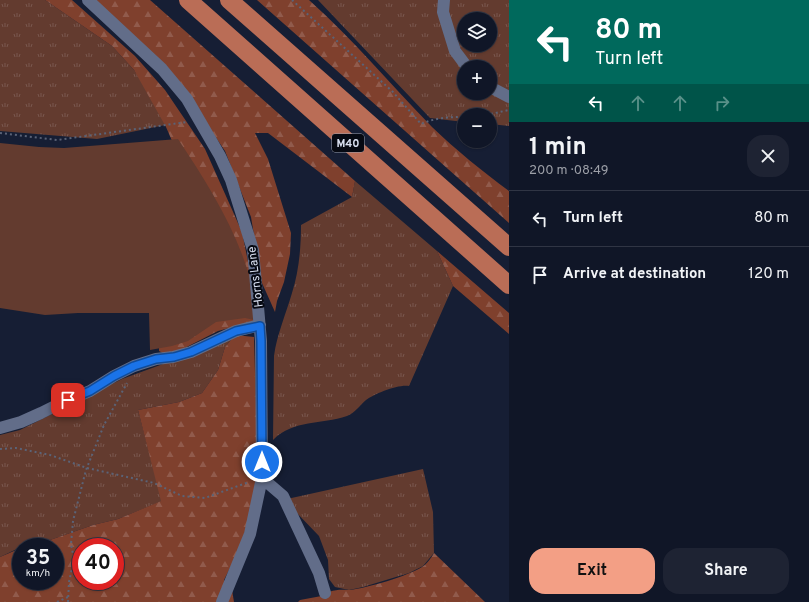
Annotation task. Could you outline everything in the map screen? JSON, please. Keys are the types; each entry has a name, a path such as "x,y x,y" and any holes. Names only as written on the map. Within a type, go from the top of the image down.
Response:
{"highway":[{"name":"M40","path":"188,0 509,285"},
{"name":"M40","path":"229,0 509,247"}],"street":[{"name":"Horns Lane","path":"88,0 162,69 186,99 200,120 220,156 231,180 253,250 261,341 262,478 250,534 222,602"},
{"path":"444,0 444,12 456,51 462,60"},
{"path":"497,91 509,97"},
{"path":"0,428 41,414 57,405 90,391 134,366 156,359 174,357 191,352 236,331 260,326"},
{"path":"262,478 283,496 319,573 325,593"}],"path":[{"path":"292,0 393,92 421,124 432,119 457,117"},
{"path":"497,113 509,110"},
{"path":"0,133 57,140 200,120"},
{"path":"68,602 74,559 71,544 73,521 87,468 104,425 121,397 134,366"},
{"path":"0,449 16,448 50,455 87,468 154,483 182,496 205,498 262,478"},
{"path":"57,602 68,597"}],"green space":[{"path":"0,0 45,0 112,46 134,70 170,124 97,139 0,131"},
{"path":"45,0 72,0 135,56 165,90 205,149 242,232 254,291 255,321 218,331 169,356 159,351 159,307 189,180 166,127 134,70 112,46"},
{"path":"91,0 150,0 355,181 352,197 268,133 255,133 268,159 291,233 290,254 284,282 277,301 275,312 262,283 251,217 225,151 181,86"},
{"path":"257,0 309,0 356,46 432,127 469,160 509,191 509,223"},
{"path":"318,0 440,0 457,47 457,52 459,52 461,60 457,60 457,100 497,100 497,96 509,101 509,126 497,125 497,108 457,108 457,121 430,118"},
{"path":"448,0 509,0 509,95 497,88 497,60 468,60 463,52 497,52 497,12 457,12 457,43 448,12"},
{"path":"178,139 214,196 244,259 255,304 254,320 245,318 216,322 188,341 150,350 149,313 78,313 45,315 0,308 0,143 64,148"},
{"path":"355,181 437,251 453,286 409,386 399,386 375,395 366,400 355,411 347,416 299,426 281,433 273,440 275,348 290,301 298,268 301,225 352,197"},
{"path":"437,251 509,313 509,334 453,286"},
{"path":"235,335 225,347 218,370 202,393 179,402 138,410 162,501 118,519 93,525 56,538 12,538 12,551 0,557 0,435 20,430 122,379 185,356"},
{"path":"235,335 254,337 257,447 255,498 240,548 224,580 232,590 234,602 0,602 0,557 12,552 12,590 64,590 64,538 56,538 93,525 118,519 161,501 138,410 179,402 202,393 218,370 225,347"},
{"path":"423,469 433,512 434,553 423,566 409,573 349,590 335,587 329,579 328,560 319,536 295,511 287,499"},
{"path":"434,553 485,602 298,602 300,600 327,595 332,591 357,589 398,578 422,567"}],"route":[{"path":"68,400 90,391 134,366 156,359 174,357 191,352 236,331 260,326 262,462"}]}
